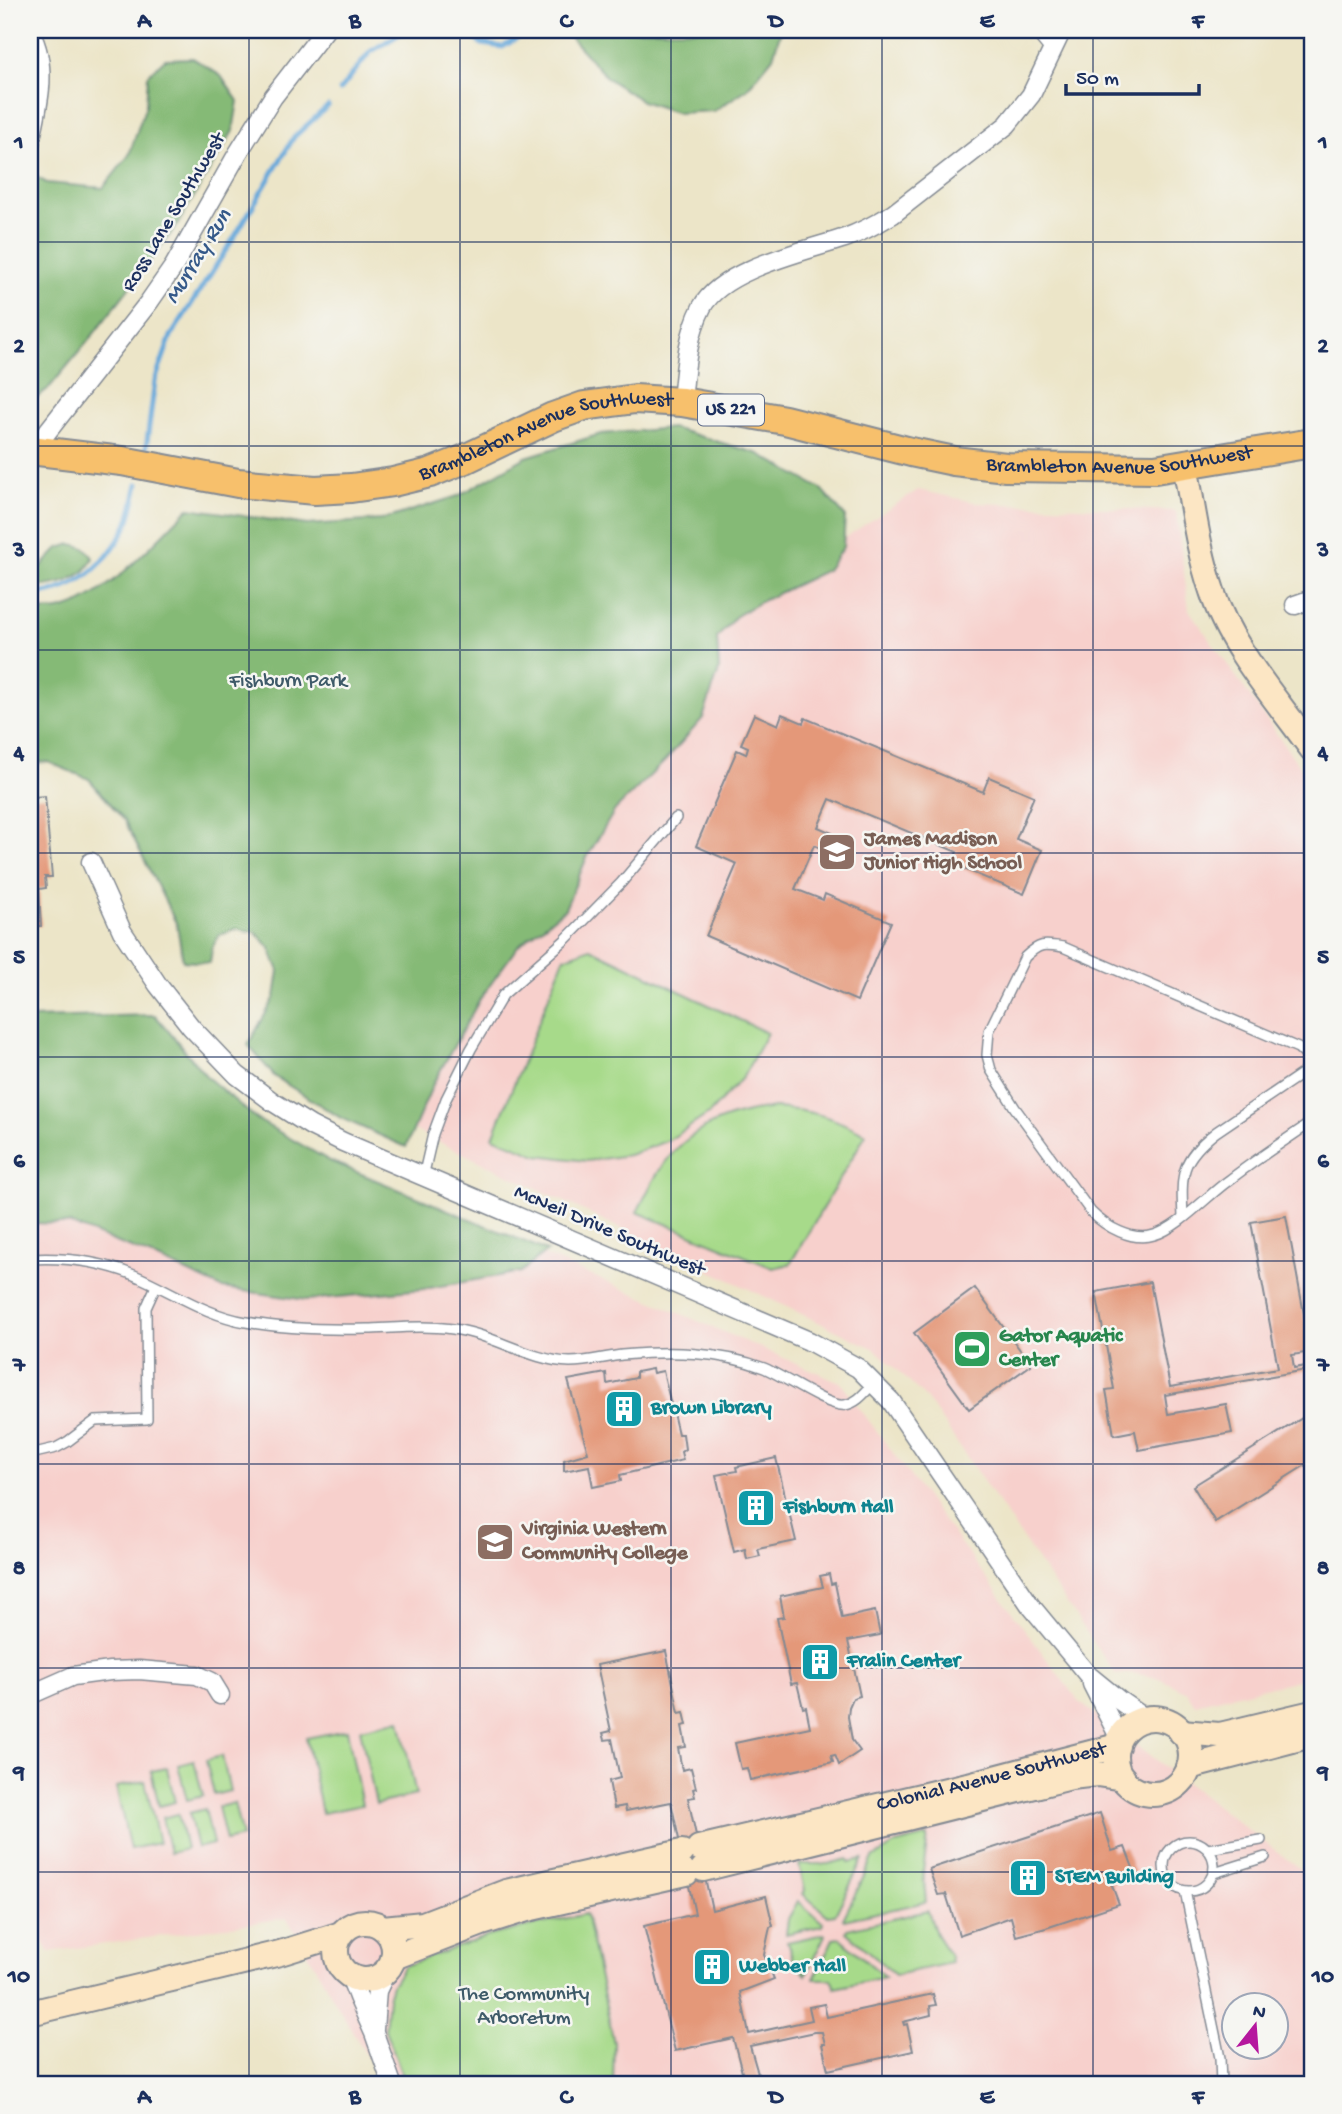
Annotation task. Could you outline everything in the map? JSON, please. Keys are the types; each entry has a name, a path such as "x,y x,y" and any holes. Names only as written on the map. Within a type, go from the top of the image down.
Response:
{"main road":[{"name":"Brambleton Avenue Southwest","path":"31,450 122,461 238,483 280,488 351,488 430,473 553,417 584,406 635,399 682,402 785,420 911,452 954,461 1006,467 1156,469 1312,443"},
{"path":"1185,465 1201,552 1212,593 1224,620 1246,658 1312,749"},
{"path":"1181,1732 1220,1735 1312,1713"},
{"path":"1146,1719 1164,1720 1176,1726 1190,1747 1189,1767"},
{"name":"Colonial Avenue Southwest","path":"390,1964 482,1923 527,1909 1118,1743 1130,1727 1146,1719"},
{"path":"1189,1767 1312,1735"},
{"path":"1118,1743 1115,1758 1122,1778"},
{"name":"Colonial Avenue Southwest","path":"383,1928 423,1924 506,1892 693,1861 1071,1777 1097,1774 1122,1778 1133,1788 1158,1794 1180,1783 1189,1767"},
{"path":"30,2013 280,1953 341,1934 355,1923 373,1922 383,1928 393,1942 390,1964 379,1976 370,1980 360,1979 318,1955 280,1953"},
{"path":"341,1934 337,1942 344,1968"}],"street":[{"name":"Ross Lane Southwest","path":"31,450 149,302 174,266 273,97 325,30"},
{"path":"1039,30 1052,46"},
{"path":"682,402 687,352 702,306 712,293 737,276 848,237 893,214 1007,125 1031,95 1052,46 1062,30"},
{"path":"30,32 38,55 41,76 30,143"},
{"path":"1295,605 1312,599"},
{"name":"McNeil Drive Southwest","path":"91,862 122,931 158,985 191,1027 237,1075 273,1102 343,1142 809,1341 858,1368 891,1401 1030,1605 1088,1675 1120,1702 1146,1719"},
{"path":"30,1695 73,1676 139,1670 197,1675 212,1682 220,1695"},
{"name":"McNeil Drive Southwest","path":"1088,1675 1118,1743"},
{"path":"374,2033 377,1991 390,1964"},
{"path":"344,1968 374,2033 391,2084"}],"lane":[{"path":"423,1177 433,1134 446,1099 471,1049 503,995 565,940 621,883 676,818"},
{"path":"1312,1061 1298,1048 1063,947 1043,944 1025,957 989,1031 986,1055 991,1070 1015,1108 1091,1212 1099,1220 1119,1231 1139,1237 1154,1236 1167,1230 1226,1182 1312,1122"},
{"path":"1183,1217 1185,1168 1190,1156 1201,1143 1312,1067"},
{"path":"30,1259 92,1262 133,1275 210,1313 244,1322 336,1330 405,1326 454,1329 476,1333 551,1360 568,1362 649,1353 714,1355 767,1369 831,1403 844,1405 856,1401 874,1382"},
{"path":"30,1454 56,1448 95,1421 147,1419 146,1308 156,1286"},
{"path":"1208,1849 1261,1840"},
{"path":"1184,1841 1197,1842 1208,1849 1214,1860 1214,1873 1209,1884 1198,1891 1185,1891 1171,1885 1163,1872 1164,1859 1171,1848 1184,1841"},
{"path":"1214,1873 1265,1857"},
{"path":"1185,1891 1220,2058 1221,2084"}],"shaded area":[{"name":"James Madison Junior High School","path":"918,490 978,503 1176,511 1189,610 1312,784 1312,1677 1195,1704 1187,1692 1159,1678 1131,1673 1116,1675 927,1399 875,1349 416,1131 257,920"},
{"name":"Virginia Western Community College","path":"30,1148 455,1217 840,1382 1079,1702 1312,1878 1312,2084 383,2084 287,1918 49,1952 30,1917"}],"green space":[{"path":"564,30 781,30 773,57 747,89 714,111 678,113 642,101 607,78"},
{"path":"193,58 221,76 238,101 233,131 176,227 89,340 49,388 30,403 30,174 47,183 103,188 129,155 146,105 148,75 165,59"},
{"name":"Fishburn Park","path":"672,428 759,454 821,489 845,516 843,547 827,570 735,617 717,638 719,670 703,718 665,761 615,810 587,857 565,909 518,946 480,999 434,1082 406,1147 341,1118 275,1077 248,1045 275,997 279,971 269,946 255,932 236,929 219,935 212,948 210,963 183,961 177,925 125,821 89,779 48,762 30,763 30,610 63,609 96,593 130,566 189,508 307,525 382,520 458,496 526,457 601,434"},
{"path":"71,544 89,552 93,558 82,573 66,581 30,587 30,574 36,572 59,548"},
{"path":"590,948 767,1033 743,1077 710,1113 669,1140 629,1155 587,1161 537,1155 493,1137 564,958"},
{"path":"155,1015 207,1077 258,1120 330,1161 547,1251 521,1272 424,1289 307,1300 222,1288 154,1257 70,1224 30,1223 30,1018"},
{"path":"774,1108 821,1115 866,1134 790,1264 773,1268 637,1212 661,1168 684,1142 710,1125 725,1119"},
{"path":"400,1720 416,1795 376,1804 360,1729"},
{"path":"347,1730 362,1805 322,1813 306,1738"},
{"path":"222,1756 230,1791 214,1795 206,1760"},
{"path":"194,1761 203,1796 187,1800 178,1765"},
{"path":"167,1768 175,1802 159,1806 151,1771"},
{"path":"145,1781 159,1843 130,1849 116,1787"},
{"path":"234,1803 242,1837 226,1841 218,1807"},
{"path":"205,1809 213,1844 197,1848 189,1813"},
{"path":"178,1814 186,1849 170,1853 162,1818"},
{"path":"928,1836 923,1871 926,1902 843,1919 873,1858 896,1844"},
{"path":"848,1859 849,1862 863,1859 835,1915 828,1916 803,1894 805,1890 799,1864 828,1864"},
{"path":"798,1901 823,1923 822,1926 786,1934 788,1919"},
{"path":"928,1911 951,1963 895,1975 846,1932 847,1929"},
{"name":"The Community Arboretum","path":"586,1914 614,2043 613,2084 406,2084 385,2030 388,1998 392,1985 404,1966 491,1935"},
{"path":"824,1934 806,1975 793,1960 787,1942"},
{"path":"840,1938 885,1977 835,1988 831,1979 814,1979 833,1939"}],"building":[{"path":"754,714 778,725 782,714 803,723 805,718 983,792 989,777 1034,796 1016,839 1042,850 1024,894 952,864 957,852 830,799 818,827 832,833 825,850 814,845 795,889 823,900 825,894 891,922 857,1001 706,936 737,864 696,846 737,750 746,754 748,747 741,744"},
{"path":"30,790 34,790 34,797 45,796 52,877 45,877 46,888 39,889 41,926 30,926"},
{"path":"1286,1216 1311,1352 1292,1355 1294,1368 1312,1365 1312,1369 1165,1395 1168,1414 1226,1404 1232,1433 1139,1450 1135,1431 1114,1435 1106,1390 1114,1389 1096,1292 1150,1282 1170,1387 1278,1368 1251,1222"},
{"name":"Gator Aquatic Center","path":"975,1288 1031,1365 969,1409 914,1333"},
{"name":"Brown Library","path":"652,1369 653,1373 663,1371 678,1434 683,1434 683,1460 620,1475 621,1481 593,1487 589,1466 564,1471 564,1460 588,1453 568,1380 606,1373 607,1384 636,1378 636,1372"},
{"path":"1307,1415 1312,1420 1312,1461 1215,1522 1193,1486"},
{"name":"Fishburn Hall","path":"776,1458 796,1541 758,1549 760,1556 747,1559 745,1549 734,1552 716,1475 737,1471 736,1467"},
{"name":"Fralin Center","path":"829,1574 831,1584 835,1583 842,1618 875,1611 880,1635 848,1641 860,1696 853,1698 848,1717 852,1740 860,1751 839,1765 835,1755 831,1756 833,1762 750,1780 747,1768 741,1769 735,1743 810,1727 797,1683 791,1684 777,1618 784,1617 780,1596 823,1587 820,1576"},
{"path":"666,1651 679,1713 684,1712 687,1725 682,1726 686,1747 678,1748 682,1770 691,1768 696,1788 693,1789 695,1797 688,1798 712,1910 766,1896 773,1926 770,1927 764,1955 774,1979 740,1992 749,2034 812,2020 809,2007 824,2004 827,2017 933,1994 936,2005 930,2006 931,2015 903,2022 904,2025 907,2024 913,2051 828,2070 822,2032 815,2032 750,2046 761,2084 745,2084 733,2038 675,2051 644,1926 695,1914 671,1802 626,1811 625,1806 614,1808 609,1781 620,1778 612,1739 605,1740 603,1733 611,1731 597,1665"},
{"name":"STEM Building","path":"1100,1813 1112,1851 1125,1847 1135,1873 1111,1883 1119,1904 1016,1936 1011,1917 959,1935 946,1894 938,1895 929,1869"}],"waterway":[{"name":"Murray Run","path":"340,90 370,52 406,30"},
{"name":"Murray Run","path":"464,30 482,44 503,47 530,30"},
{"name":"Murray Run","path":"146,449 155,381 171,336 294,137 328,106"},
{"name":"Murray Run","path":"30,594 46,593 74,584 97,567 127,526 138,484"}],"place":[{"name":"James Madison Junior High School","path":"837,852"},
{"name":"Gator Aquatic Center","path":"972,1349"},
{"name":"Brown Library","path":"624,1409"},
{"name":"Fishburn Hall","path":"756,1508"},
{"name":"Virginia Western Community College","path":"495,1542"},
{"name":"Fralin Center","path":"820,1662"},
{"name":"STEM Building","path":"1028,1878"},
{"name":"Webber Hall","path":"712,1967"}]}
